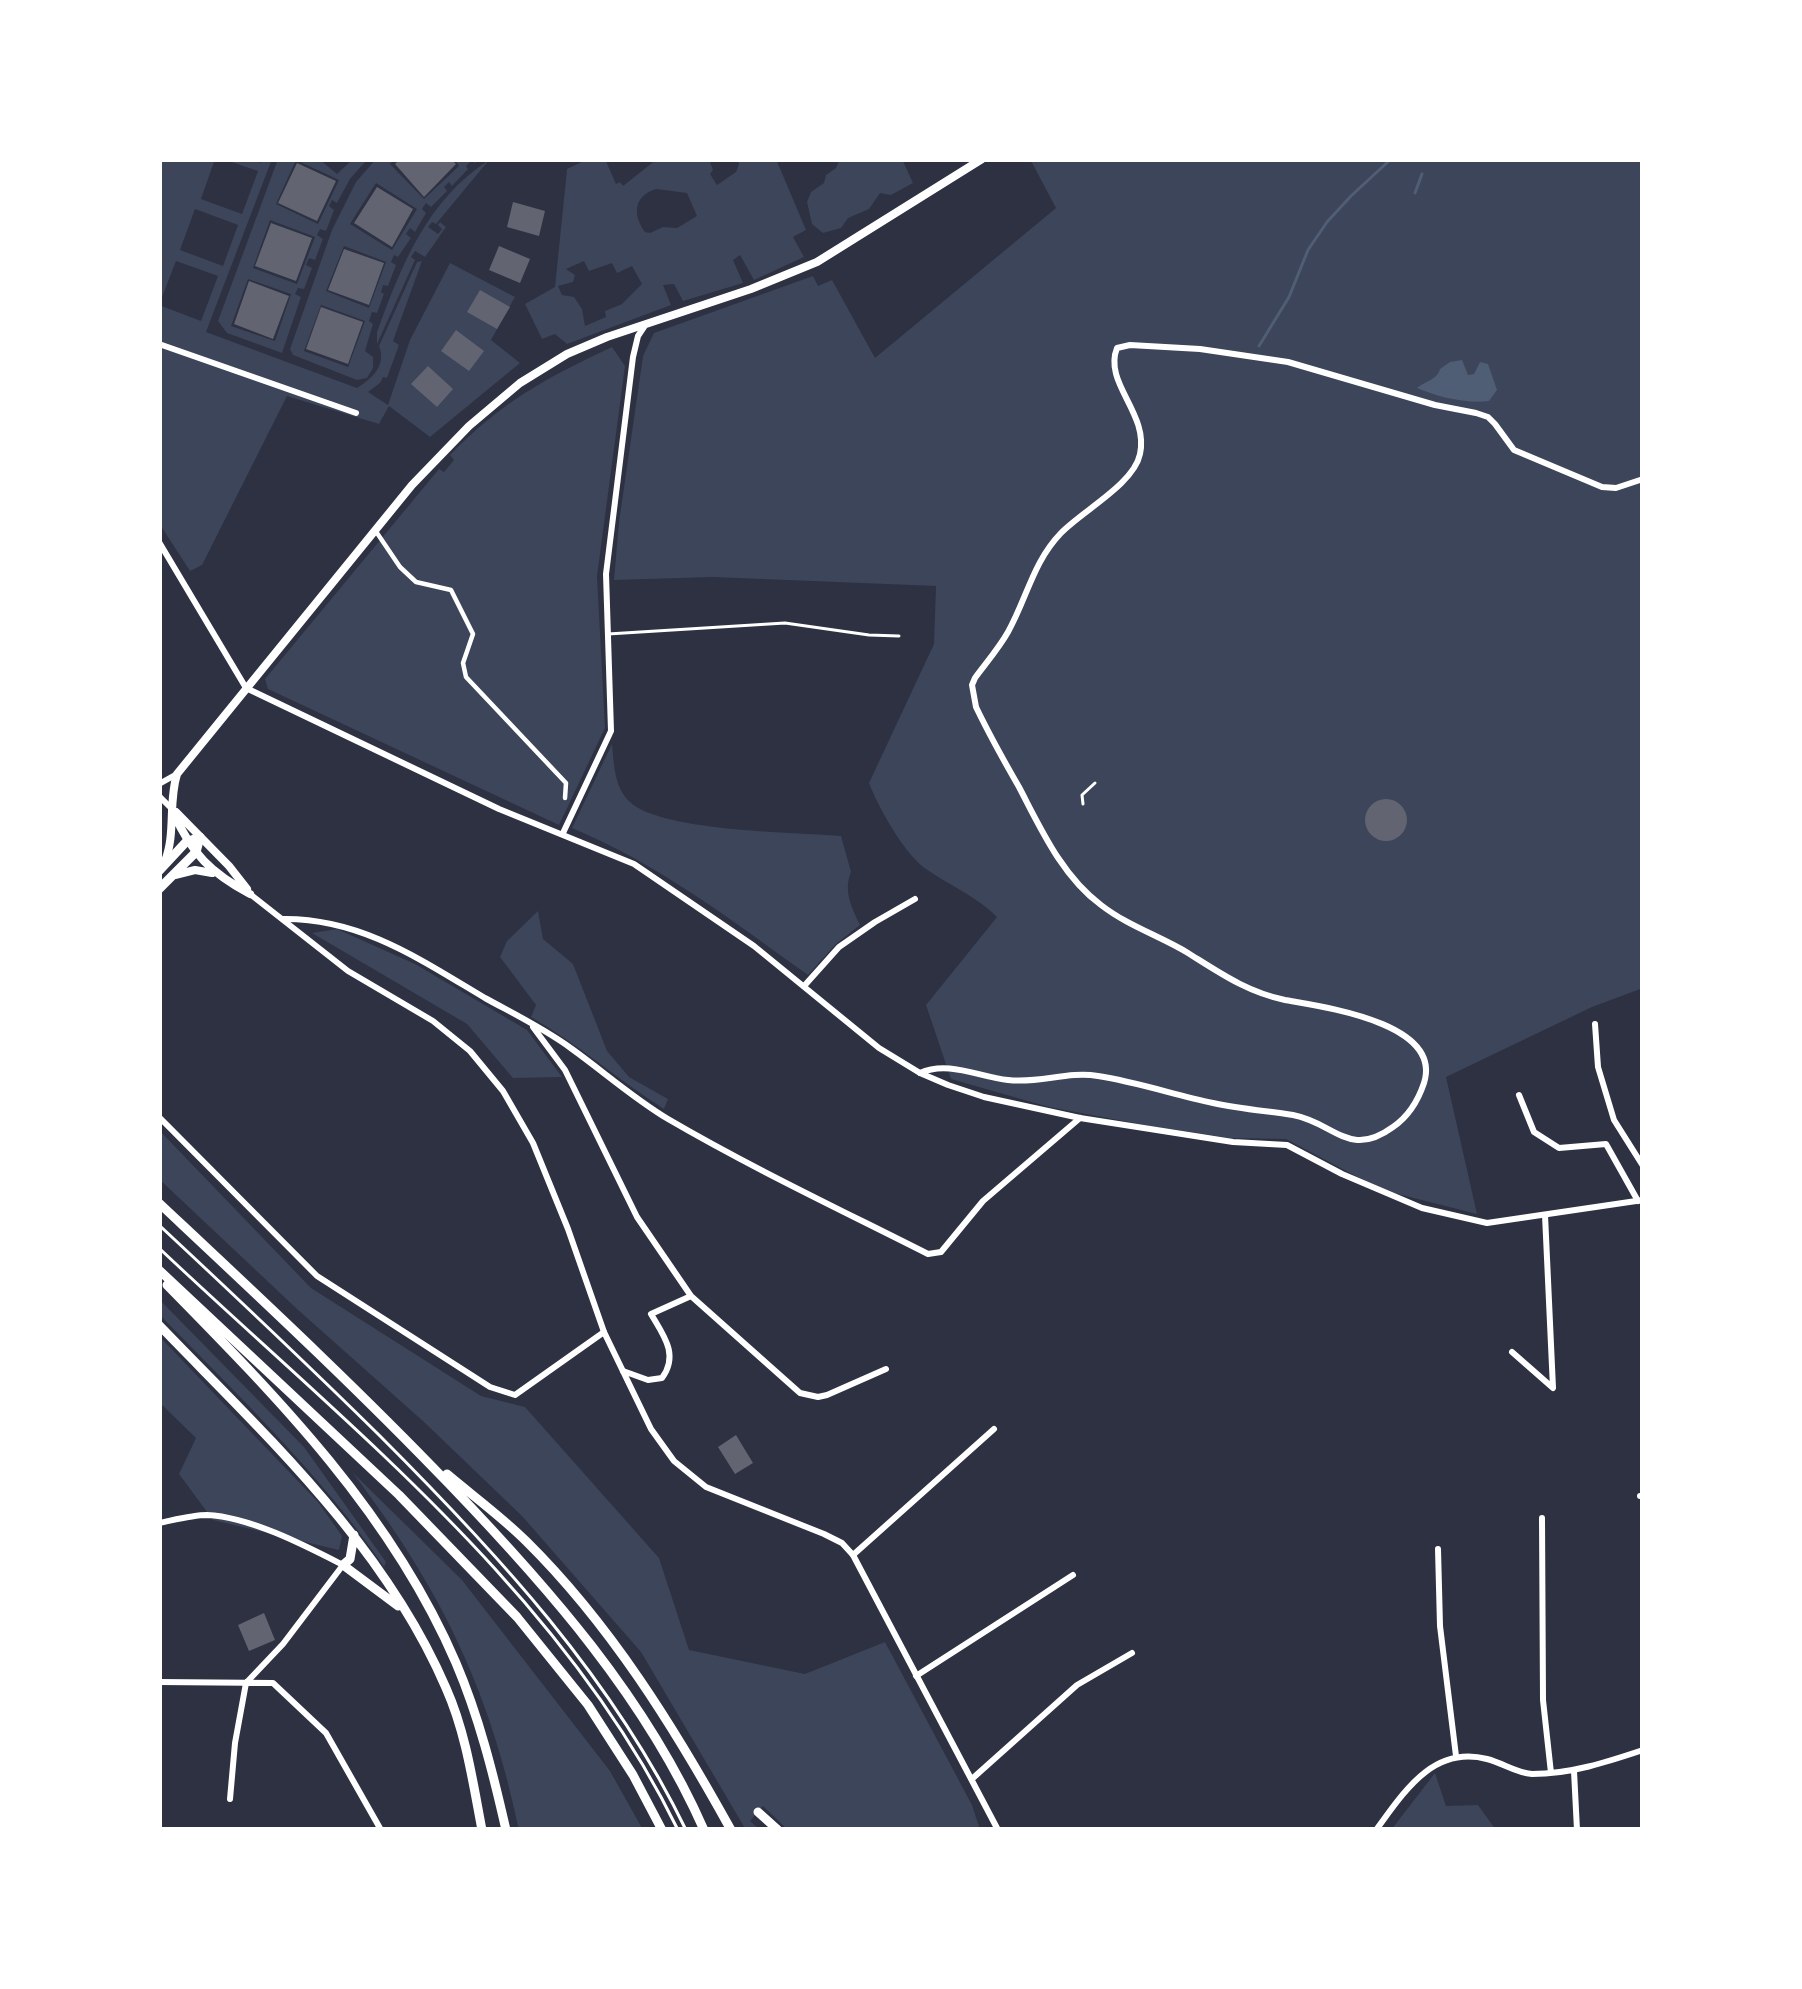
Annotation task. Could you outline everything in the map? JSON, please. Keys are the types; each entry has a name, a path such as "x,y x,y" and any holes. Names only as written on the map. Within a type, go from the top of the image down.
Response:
{"main road":[{"path":"161,870 171,845 170,807 177,774 412,485 469,426 520,382 567,354 817,262 982,159"},
{"path":"170,807 250,894"},
{"path":"170,807 186,842 218,876"},
{"path":"161,870 186,842 200,837"},
{"path":"159,889 196,852 200,837"},
{"path":"173,876 195,870 218,876 250,894"},
{"path":"159,1203 332,1365 513,1550 574,1623 667,1756 704,1830"},
{"path":"159,1274 325,1452 399,1556 455,1660 473,1707 506,1830"},
{"path":"159,1274 399,1495 517,1617 588,1706 633,1774 662,1830"},
{"path":"159,1325 299,1470 353,1535 407,1613 446,1688 459,1725 482,1830"},
{"path":"411,1444 525,1539 586,1607 690,1756 731,1830"},
{"path":"353,1535 350,1559 343,1565 407,1613"},
{"path":"758,1812 778,1830"}],"street":[{"path":"563,833 611,731 608,558 635,346 646,323"},
{"path":"159,344 356,412"},
{"path":"920,1073 932,1067 954,1068 1012,1081 1097,1076 1304,1118 1353,1141 1379,1136 1406,1117 1426,1076 1427,1064 1417,1047 1383,1024 1227,980 1101,905 1060,860 976,707 975,678 1010,629 1044,554 1137,464 1141,428 1114,368 1118,348 1200,349 1288,362 1488,417 1514,450 1602,487 1616,488 1643,479"},
{"path":"375,530 416,582 451,590 473,634 463,663 466,677 566,783 565,798"},
{"path":"159,542 246,688 499,809 616,855 649,873 805,985 869,1041 943,1083 1080,1118 1233,1142 1287,1145 1422,1208 1487,1223 1641,1201 1606,1144 1558,1148 1534,1132 1519,1095"},
{"path":"159,784 177,774"},
{"path":"159,796 170,807"},
{"path":"250,894 348,971 433,1022 470,1051 503,1091 533,1143 604,1332 651,1429 674,1461 706,1487 824,1534 853,1555 998,1830"},
{"path":"805,985 839,946 915,899"},
{"path":"280,919 331,923 379,937 575,1051 667,1118 761,1171 932,1255 941,1252 983,1201 1080,1118"},
{"path":"531,1024 565,1070 637,1217 691,1296 800,1394 827,1395 886,1370"},
{"path":"1595,1024 1598,1066 1614,1120 1643,1166"},
{"path":"943,1083 940,1073 954,1068"},
{"path":"159,1118 317,1276 490,1387 514,1395 604,1332"},
{"path":"1512,1352 1553,1388 1545,1215"},
{"path":"623,1371 648,1380 662,1378 671,1360 669,1346 651,1314 691,1296"},
{"path":"853,1555 994,1429"},
{"path":"159,1523 205,1515 244,1522 343,1565 284,1644 246,1683 230,1799"},
{"path":"1543,1518 1543,1700 1550,1773"},
{"path":"1438,1549 1440,1626 1456,1756"},
{"path":"916,1676 1073,1575"},
{"path":"973,1778 1077,1685 1132,1653"},
{"path":"159,1681 274,1683 326,1732 381,1830"},
{"path":"1376,1830 1411,1784 1433,1764 1456,1756 1485,1758 1526,1774 1574,1771 1643,1750"},
{"path":"1574,1771 1576,1830"}],"lane":[{"path":"608,634 785,623 899,636"},
{"path":"159,1225 398,1454 534,1600 615,1707 656,1770 686,1830"},
{"path":"159,1248 391,1462 528,1607 608,1711 678,1830"}],"path":[{"path":"1083,804 1082,795 1095,782"}],"shaded area":[{"path":"159,159 215,159 201,199 242,214 258,171 223,159 261,163 272,159 206,332 357,388 379,366 379,346 417,262 422,261 393,341 399,345 387,378 368,392 388,405 410,340 450,263 515,297 491,340 520,363 430,437 389,406 379,424 287,396 202,565 190,571 159,523","holes":["195,209 238,225 223,266 180,250","176,261 218,276 201,321 159,305"]},
{"path":"278,159 319,159 337,174 353,159 362,159 365,162 337,203 332,200 329,206 334,210 326,231 320,229 317,235 323,239 315,260 309,258 306,265 312,268 304,289 298,288 295,294 301,297 282,353 227,333 218,321","holes":["296,160 339,180 318,224 276,204","270,220 315,237 297,284 253,268","248,279 291,294 275,341 231,326"]},
{"path":"376,159 395,159 390,164 424,199 459,166 454,159 480,159 471,161 452,186 449,182 444,187 447,191 431,207 426,203 415,232 410,228 406,234 411,238 398,257 394,255 391,262 396,265 388,286 383,285 377,313 372,312 369,321 373,324 365,351 373,357 373,368 367,378 357,380 293,355 290,349 332,230 356,182","holes":["376,183 417,209 392,250 350,224","344,246 386,262 369,308 326,291","321,305 365,321 348,367 304,351"]},
{"path":"588,159 605,159 616,184 623,186 657,159 709,159 717,185 736,172 737,159 776,159 806,230 793,237 804,257 754,280 740,255 733,260 743,283 683,301 674,284 663,285 671,305 567,344 555,334 542,339 525,304 555,287 567,169","holes":["656,189 687,193 697,216 677,228 645,232 637,206","584,261 589,271 612,263 617,273 632,266 642,284 622,304 605,311 606,317 585,326 574,297 562,295 558,286 573,282 575,275 566,269"]},
{"path":"840,159 902,159 913,183 891,195 880,193 869,209 848,218 841,228 823,233 812,224 807,202"},
{"path":"1030,159 1643,159 1643,988 1592,1007 1446,1077 1477,1214 1382,1190 1286,1139 1229,1138 1150,1126 1049,1107 951,1079 926,1005 997,917 918,862 893,830 869,783 934,644 936,586 713,577 614,580 643,356 654,333 813,276 818,286 832,280 875,358 1056,208"},
{"path":"489,160 436,224 428,227 438,234 440,222 446,227 425,257 415,251 411,257 415,260 377,344 386,307 419,236 449,194"},
{"path":"612,347 625,366 597,576 605,728 559,825 268,689 265,679 439,469 444,472 454,460 450,455 525,393"},
{"path":"1462,360 1468,375 1474,374 1480,362 1488,364 1497,390 1489,401 1452,399 1417,388 1450,362"},
{"path":"612,744 619,787 642,810 694,824 841,836 851,872 850,899 860,925 808,975 665,876 572,828"},
{"path":"538,911 543,939 573,964 607,1051 629,1077 668,1099 664,1109 531,1017 536,1005 500,957 507,941"},
{"path":"337,929 415,964 527,1030 562,1077 513,1078 467,1024 312,933"},
{"path":"159,1130 311,1288 481,1396 525,1407 659,1558 689,1650 805,1674 885,1642 972,1805 980,1830 788,1830 763,1806 750,1821 760,1830 746,1830 641,1652 522,1516 159,1179"},
{"path":"159,1299 304,1447 386,1562 384,1567 306,1468 159,1314"},
{"path":"159,1336 318,1502 342,1536 339,1550 213,1520 179,1474 196,1438 159,1402"},
{"path":"352,1472 462,1580 610,1771 643,1830 519,1830 493,1730 457,1641 411,1557"},
{"path":"1435,1773 1446,1806 1478,1805 1496,1830 1391,1830"}],"building":[{"path":"400,159 451,159 456,164 424,197 395,164"},
{"path":"297,163 336,181 317,221 278,203"},
{"path":"377,187 413,209 392,247 354,223"},
{"path":"513,202 545,211 539,236 507,227"},
{"path":"271,223 312,238 296,281 255,266"},
{"path":"499,246 530,259 520,283 489,270"},
{"path":"344,249 384,263 369,305 328,290"},
{"path":"249,281 289,296 273,339 234,324"},
{"path":"480,290 510,307 497,329 467,312"},
{"path":"321,307 363,322 348,364 306,349"},
{"path":"456,330 484,351 469,371 441,351"},
{"path":"428,366 453,389 437,407 411,384"},
{"path":"1386,799 1401,805 1407,820 1401,835 1386,841 1371,835 1365,820 1371,805"},
{"path":"736,1435 753,1463 735,1474 718,1447"},
{"path":"264,1613 275,1640 249,1651 238,1625"}],"waterway":[{"path":"1259,346 1327,222 1391,159"},
{"path":"1415,193 1422,174"}]}
